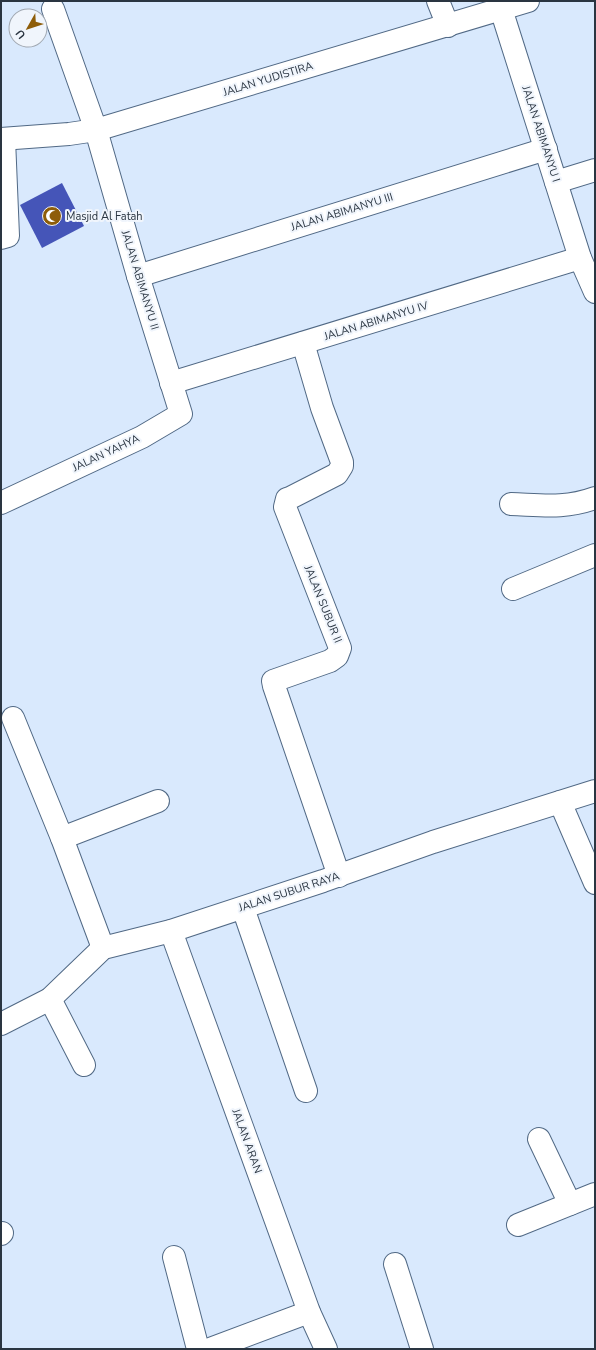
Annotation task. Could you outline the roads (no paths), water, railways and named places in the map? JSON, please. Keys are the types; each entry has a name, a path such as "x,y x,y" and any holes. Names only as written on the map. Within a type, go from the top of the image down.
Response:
{"street":[{"path":"438,1 448,26"},
{"name":"JALAN YUDISTIRA","path":"1,238 8,236 3,139 69,134 96,130 528,1"},
{"name":"JALAN ABIMANYU II","path":"53,9 96,130 171,384"},
{"name":"JALAN ABIMANYU I","path":"501,9 580,258"},
{"name":"JALAN ABIMANYU III","path":"138,276 546,149"},
{"path":"556,182 595,170"},
{"path":"580,258 595,292"},
{"name":"JALAN ABIMANYU IV","path":"171,384 580,258"},
{"name":"JALAN SUBUR II","path":"303,343 322,408 342,462 342,466 337,474 287,500 285,507 340,648 337,656 330,661 273,681 339,876"},
{"name":"JALAN YAHYA","path":"1,503 142,437 181,414 171,384"},
{"path":"511,504 558,506 581,503 595,498"},
{"path":"513,589 595,555"},
{"path":"13,718 62,838 103,948"},
{"name":"JALAN SUBUR RAYA","path":"2,1020 50,999 103,948 171,931 339,876 434,842 595,791"},
{"path":"62,838 158,801"},
{"path":"560,802 595,882"},
{"path":"243,908 306,1091"},
{"name":"JALAN ARAN","path":"171,931 309,1312 326,1349"},
{"path":"50,999 84,1065"},
{"path":"539,1139 570,1204"},
{"path":"518,1225 595,1194"},
{"path":"174,1257 198,1349"},
{"path":"394,1264 422,1349"},
{"path":"210,1349 309,1312"}],"place":[{"name":"Masjid Al Fatah","path":"52,216"}]}
